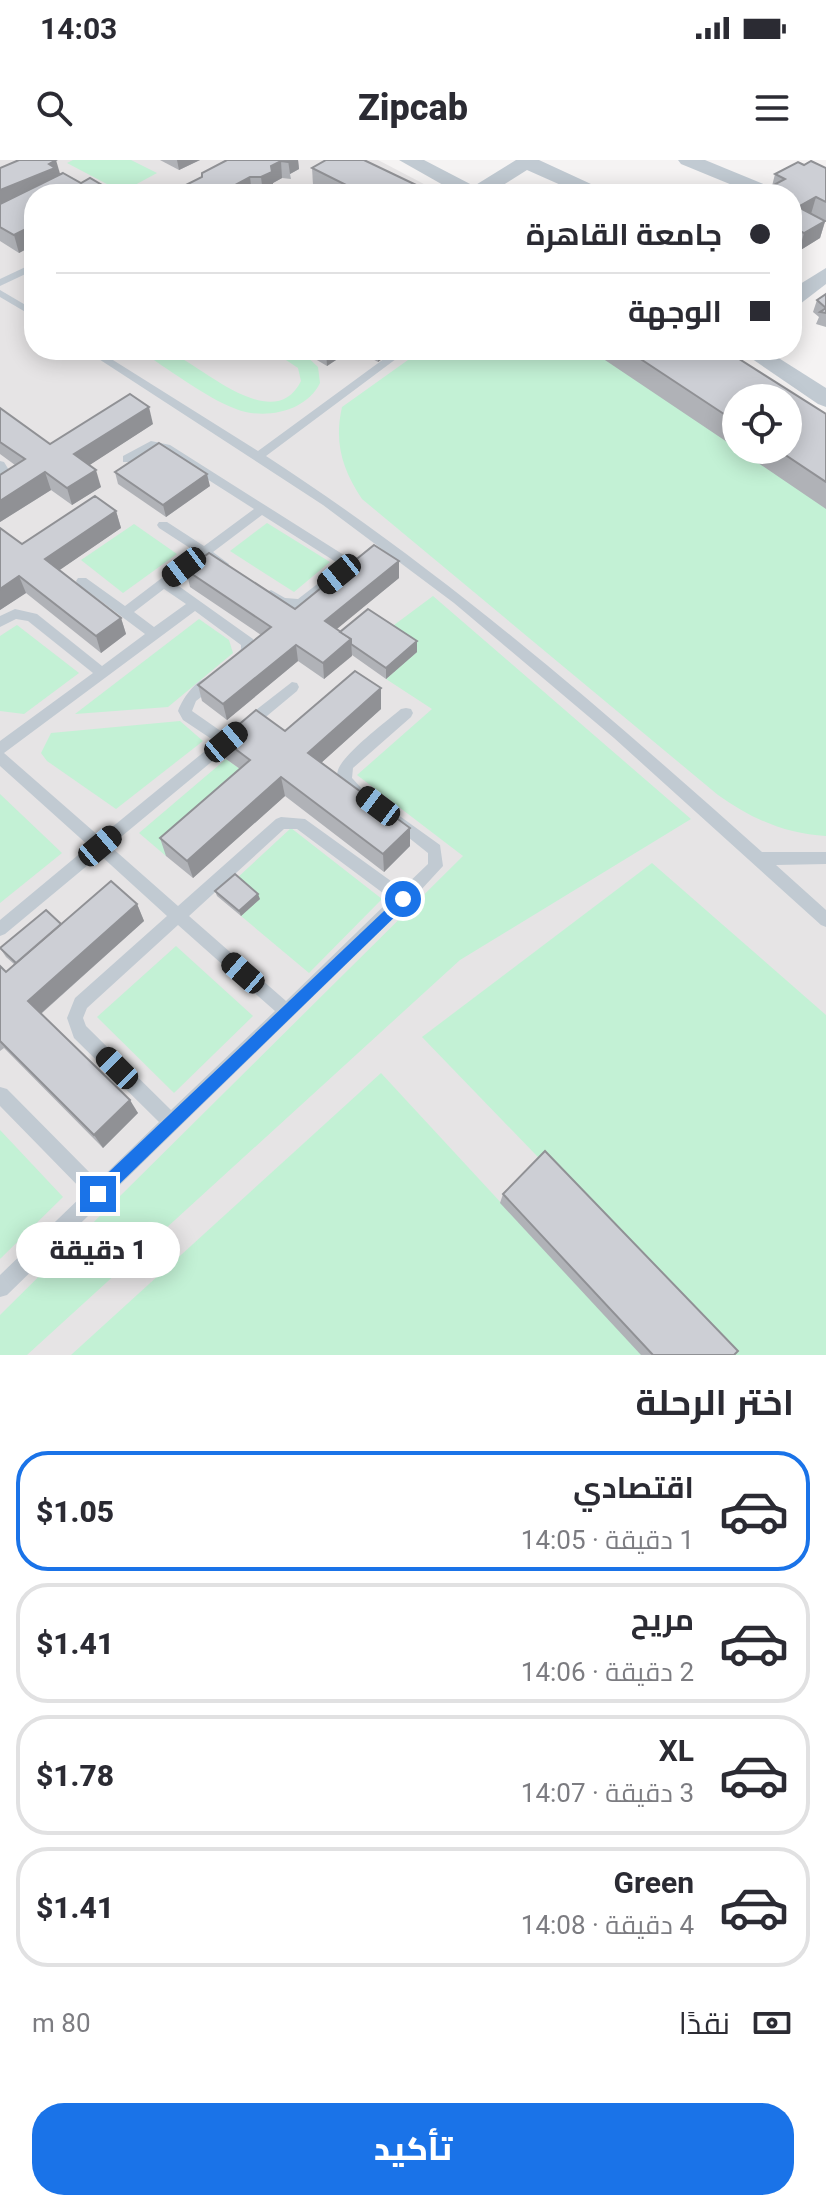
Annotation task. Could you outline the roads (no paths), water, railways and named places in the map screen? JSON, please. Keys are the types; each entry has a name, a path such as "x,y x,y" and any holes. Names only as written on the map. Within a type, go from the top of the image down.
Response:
{"street":[{"path":"688,160 740,184"},
{"path":"413,161 456,184"},
{"path":"491,184 528,161 576,184"},
{"path":"769,184 781,175"},
{"path":"802,292 826,274"},
{"path":"766,360 826,399"}],"lane":[{"path":"0,283 24,271"},
{"path":"0,293 24,308"},
{"path":"106,360 259,456 402,556 487,622 687,792 826,920"},
{"path":"259,456 389,360"},
{"path":"127,459 142,448 159,445 337,554 343,567 339,574 300,604 282,602 256,585"},
{"path":"0,465 6,475 0,482"},
{"path":"125,612 263,508"},
{"path":"163,525 230,569"},
{"path":"82,581 154,634"},
{"path":"164,582 248,643 248,651 190,698 185,711 226,742"},
{"path":"0,749 195,604"},
{"path":"0,622 15,614 32,617 102,673"},
{"path":"0,929 292,687"},
{"path":"0,1288 436,866 435,850 345,781 344,772 348,764 406,713"},
{"path":"0,758 287,1012"},
{"path":"172,1123 74,1023 81,1003 273,827 291,821 300,823 403,899"},
{"path":"759,859 826,858"},
{"path":"1,1095 98,1194"}]}
